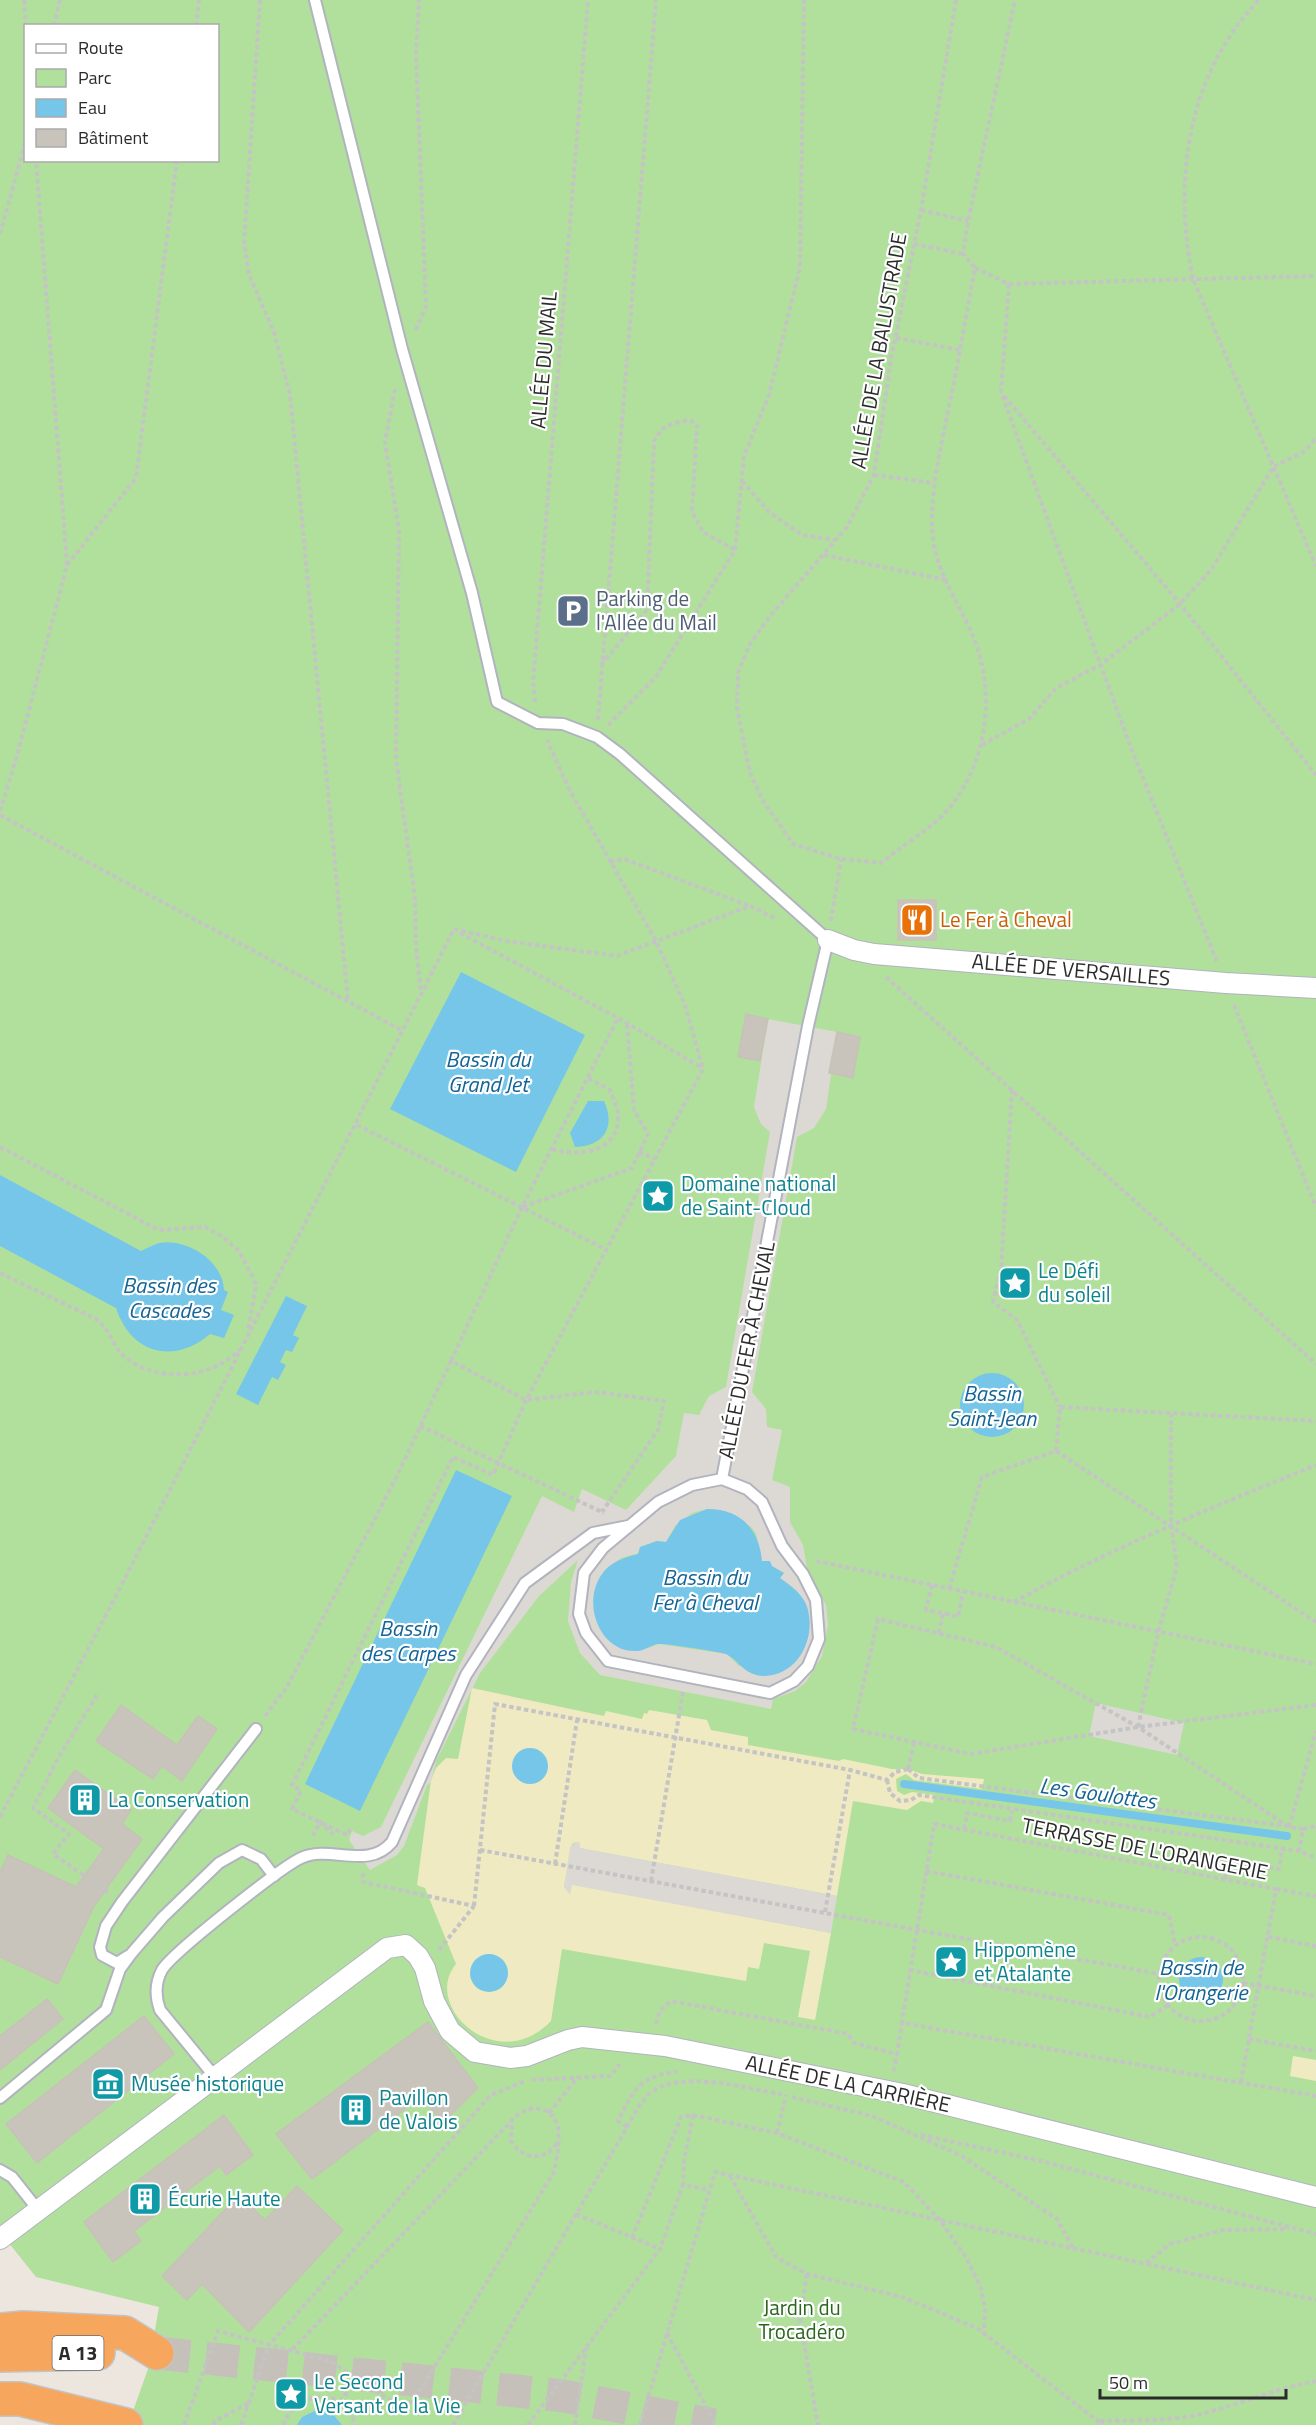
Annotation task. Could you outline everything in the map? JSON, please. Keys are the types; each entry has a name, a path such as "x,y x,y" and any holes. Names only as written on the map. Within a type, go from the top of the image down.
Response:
{"highway":[{"name":"A 13","path":"0,2330 23,2328 125,2333 157,2354 22,2352 0,2355"},
{"path":"0,2399 20,2399 126,2425"},
{"path":"0,2422 31,2425"}],"street":[{"name":"ALLÉE DE VERSAILLES","path":"828,940 854,950 1226,983 1316,988"},
{"path":"0,2239 387,1948 406,1945 418,1956 425,1968"},
{"name":"ALLÉE DE LA CARRIÈRE","path":"425,1968 434,2001 442,2017 461,2043 476,2052 510,2058 546,2051 568,2040 582,2037 665,2046 903,2094 1316,2197"}],"lane":[{"path":"315,0 402,349 472,593 497,702 538,723 563,724 597,737 620,754 828,940"},
{"name":"ALLÉE DU FER À CHEVAL","path":"722,1479 808,1026 828,940"},
{"name":"ALLÉE DU FER À CHEVAL","path":"722,1479 747,1490 762,1502 789,1555 816,1600 819,1639 808,1666 794,1681 770,1693 608,1661 586,1633 579,1614 584,1573 603,1548 628,1526 666,1497 692,1485 722,1479"},
{"path":"215,2077 160,2010 156,1998 161,1971 170,1960 274,1876 302,1857 331,1854 356,1857 386,1849 392,1842 466,1675 525,1583 593,1533 628,1526"},
{"path":"131,1954 117,1963 102,1955 100,1947 106,1926 122,1902 256,1729"},
{"path":"0,2098 106,2010 120,1969 131,1954 163,1917 229,1855 242,1850 252,1853 261,1859 274,1876"},
{"path":"0,2170 12,2176 39,2211"}],"path":[{"path":"24,0 26,24"},
{"path":"54,24 60,0"},
{"path":"196,24 199,0"},
{"path":"260,0 244,242 249,275 274,332 290,395 348,1001"},
{"path":"419,0 416,54 426,306 416,329 402,349 385,442 399,531 396,759 415,898 416,947 421,994"},
{"name":"ALLÉE DU MAIL","path":"588,0 533,682 538,723 569,789 656,941 685,1005 703,1069"},
{"path":"597,737 656,0"},
{"path":"597,737 655,678 735,550 744,456 769,395 800,267 804,0"},
{"name":"ALLÉE DE LA BALUSTRADE","path":"823,555 847,527 874,474 956,0"},
{"path":"963,254 1015,0"},
{"path":"1258,0 1230,36 1203,87 1189,144 1183,186 1185,244 1193,279 1316,566"},
{"path":"0,234 24,147"},
{"path":"36,162 67,565 18,756 0,813 403,1031"},
{"path":"67,565 136,478 177,162"},
{"name":"ALLÉE DE LA BALUSTRADE","path":"921,210 968,221"},
{"path":"914,244 963,254 975,268 1009,284 1316,276"},
{"path":"946,580 823,555 770,616 750,644 738,673 737,708 750,773 778,824 793,844 841,859 881,863 944,813 967,782 982,745 985,703 978,646 946,580 933,538 934,483 975,268"},
{"path":"1009,284 1001,392 1131,748 1316,1208"},
{"path":"896,338 960,350"},
{"path":"1001,392 1180,604 1316,775"},
{"path":"601,665 647,610 651,476 654,441 662,429 681,421 690,420 697,425 692,512 703,532 735,550"},
{"path":"982,745 1029,719 1056,688 1100,665 1180,604 1211,570 1274,467 1305,451 1316,438"},
{"path":"874,474 934,483"},
{"path":"742,482 769,512 802,535 836,540"},
{"path":"610,862 624,859 750,906 778,919"},
{"path":"828,940 841,859"},
{"path":"454,929 506,941 616,956 750,906"},
{"path":"0,1817 357,1125 454,929"},
{"path":"350,1829 347,1835 292,1809 301,1791 292,1785 453,1457 492,1475 526,1400 703,1069 627,1023 454,929"},
{"path":"854,950 1012,1089 1316,1364"},
{"path":"256,1729 287,1687 420,1426 522,1207 618,1018"},
{"path":"522,1207 632,1168 648,1134 634,1110 627,1023"},
{"path":"552,1149 568,1154 596,1150 611,1141 617,1130 618,1112 610,1090 588,1078"},
{"path":"1012,1089 1001,1270 993,1302 1017,1320 1060,1407 1056,1450"},
{"path":"357,1125 607,1250"},
{"path":"0,1147 159,1230 204,1227 231,1244 239,1251 256,1284 254,1308 245,1343 220,1366 197,1374 154,1371 136,1365 122,1355 105,1325 96,1319 0,1273"},
{"path":"639,1152 655,1159"},
{"path":"451,1361 526,1400 596,1392 663,1401 657,1430 602,1512"},
{"path":"1060,1407 1316,1421"},
{"path":"1138,1727 1158,1633 1177,1567 1171,1524 1171,1414"},
{"path":"420,1426 581,1502"},
{"path":"1056,1450 1316,1622"},
{"path":"949,1589 982,1477 1056,1450"},
{"path":"1014,1602 1071,1570 1171,1524 1316,1465"},
{"path":"789,1555 1316,1664"},
{"path":"932,1585 926,1610 958,1617 963,1592"},
{"path":"939,1633 943,1613"},
{"path":"1289,1827 1138,1727 996,1647 878,1619 853,1729 971,1754 1138,1727 1316,1705"},
{"path":"651,1881 683,1690"},
{"path":"97,1695 58,1758 33,1808 69,1834 53,1854 122,1902"},
{"path":"425,1968 474,1906 495,1704 850,1770 887,1780"},
{"path":"555,1864 577,1720"},
{"path":"1289,1827 1316,1731"},
{"path":"908,1769 914,1743"},
{"path":"908,1769 919,1778 1303,1829 1316,1826"},
{"path":"887,1780 895,1772 908,1769"},
{"path":"825,1912 850,1770"},
{"path":"887,1780 890,1793 900,1801 911,1800 919,1796 1299,1851 1316,1858"},
{"path":"964,1829 967,1813 1010,1821 1012,1811"},
{"name":"TERRASSE DE L'ORANGERIE","path":"665,2046 654,2036 660,2011 671,2001 848,2034 854,2043 897,2054 934,1824 1276,1889 1241,2082"},
{"path":"1299,1851 1303,1829"},
{"path":"1225,1880 1229,1860 1279,1869 1282,1849"},
{"path":"480,1851 1159,1974"},
{"path":"362,1870 363,1882 474,1906"},
{"path":"926,1871 1169,1914 1176,1944"},
{"path":"1276,1889 1316,1896"},
{"path":"1202,1936 1222,1942 1237,1957 1243,1969 1243,1983 1239,1997 1231,2009 1220,2017 1206,2021 1192,2020 1179,2015 1162,1996 1159,1974 1161,1962 1176,1944 1188,1938 1202,1936"},
{"path":"1268,1937 1316,1946"},
{"path":"909,1970 1150,2017 1168,2005"},
{"path":"1243,1983 1316,1996"},
{"path":"902,2023 1316,2096"},
{"path":"1249,2039 1316,2051"},
{"path":"241,2425 269,2345 491,2095 524,2081 610,2076 620,2066 623,2042"},
{"path":"627,2127 618,2121 638,2086 650,2076 675,2072"},
{"path":"549,2113 578,2077"},
{"path":"453,2425 627,2127 648,2095 657,2089 690,2080 786,2095 872,2116 960,2155 1057,2218 1073,2248"},
{"path":"777,2133 786,2095"},
{"path":"184,2425 218,2331 330,2361 388,2399 398,2403 413,2402 554,2172 558,2124 549,2113 531,2109 516,2116 512,2123 497,2135 292,2350"},
{"path":"528,2425 660,2249 683,2184 684,2161 693,2115"},
{"path":"632,2238 681,2117 693,2115 777,2133 904,2182 939,2219 967,2259 981,2288 984,2333"},
{"path":"512,2123 511,2140 522,2154 538,2157 546,2154 557,2142"},
{"path":"911,2133 1041,2161 1316,2234"},
{"path":"640,2425 715,2172 1316,2300"},
{"path":"729,2175 776,2257 807,2274 902,2297 984,2333 1103,2425"},
{"path":"683,2184 709,2190"},
{"path":"576,2214 660,2249"},
{"path":"1145,2263 1170,2244 1223,2230 1296,2229"},
{"path":"807,2274 800,2319 818,2425"},
{"path":"667,2332 716,2425"},
{"path":"575,2425 586,2348"},
{"path":"340,2402 356,2379"},
{"path":"1099,2421 1170,2419 1204,2413 1256,2396 1316,2381"},
{"path":"283,2425 293,2407 303,2400 316,2396 340,2402 348,2410 355,2425"},
{"path":"213,2425 215,2421 249,2402"}],"green space":[{"name":"Domaine national de Saint-Cloud","path":"0,0 1316,0 1316,2425 128,2425 148,2369 159,2307 36,2277 0,2232"}],"sand":[{"path":"472,1688 604,1716 606,1711 642,1719 644,1713 647,1714 649,1710 707,1720 711,1730 748,1737 748,1745 839,1761 843,1759 892,1769 908,1769 922,1774 984,1779 982,1789 914,1780 906,1774 896,1779 897,1791 904,1795 912,1792 935,1795 933,1803 921,1801 907,1810 853,1801 837,1896 579,1848 580,1843 576,1842 572,1844 564,1887 570,1894 571,1884 831,1933 815,2020 798,2017 810,1951 764,1943 759,1969 748,1967 746,1981 562,1949 551,2021 530,2036 508,2042 488,2039 470,2029 456,2015 448,1999 448,1981 456,1964 425,1888 417,1885 431,1780 436,1768 446,1758 458,1759"},
{"path":"1293,2056 1316,2060 1316,2081 1290,2076"}],"shaded area":[{"path":"768,1019 837,1032 826,1109 814,1128 797,1137 752,1392 766,1409 767,1427 782,1430 772,1480 790,1487 790,1522 803,1545 808,1574 826,1605 828,1624 822,1656 806,1682 795,1691 773,1699 771,1709 600,1675 580,1653 568,1621 571,1582 578,1560 539,1596 480,1673 436,1761 431,1782 427,1785 404,1846 397,1855 370,1870 349,1840 352,1831 363,1836 381,1827 542,1496 574,1512 582,1489 626,1510 676,1456 684,1413 699,1415 709,1396 726,1387 770,1132 761,1124 754,1107","holes":["707,1509 725,1511 751,1527 756,1533 762,1561 784,1573 780,1578 796,1590 805,1603 809,1633 801,1655 789,1668 739,1666 727,1654 659,1644 648,1648 599,1627 594,1607 594,1593 605,1570 621,1558 639,1553 641,1547 657,1541 666,1542 675,1526 692,1513"]},
{"path":"1096,1703 1184,1723 1177,1755 1089,1736"},
{"path":"576,1842 580,1843 580,1848 837,1896 831,1933 572,1885 570,1894 564,1887 570,1847"}],"water":[{"name":"Bassin du Grand Jet","path":"461,972 585,1035 516,1172 390,1109"},
{"path":"588,1101 604,1101 609,1119 608,1127 600,1139 585,1146 575,1147 570,1133"},
{"name":"Bassin des Cascades","path":"0,1175 141,1251 159,1243 170,1242 192,1248 202,1254 217,1270 224,1290 228,1292 221,1310 234,1315 224,1338 210,1334 196,1344 182,1349 168,1352 155,1350 143,1345 132,1336 123,1324 116,1308 0,1246"},
{"path":"286,1296 307,1306 293,1335 299,1338 292,1352 286,1350 280,1362 286,1365 278,1380 272,1377 258,1405 236,1394"},
{"name":"Bassin Saint-Jean","path":"986,1373 998,1373 1015,1382 1022,1393 1024,1405 1022,1417 1015,1428 998,1437 986,1437 974,1432 965,1423 960,1411 960,1399 965,1387 974,1378"},
{"name":"Bassin des Carpes","path":"456,1470 512,1496 360,1811 305,1784"},
{"name":"Bassin du Fer à Cheval","path":"707,1509 729,1512 746,1523 757,1539 762,1561 770,1561 772,1566 784,1573 780,1578 804,1600 809,1616 808,1640 797,1661 788,1669 765,1676 752,1674 726,1654 670,1645 658,1644 640,1651 626,1650 609,1641 597,1624 594,1614 594,1593 604,1571 622,1559 638,1554 640,1547 657,1541 666,1542 680,1520"},
{"path":"530,1748 542,1754 548,1766 542,1778 530,1784 518,1778 512,1766 518,1754"},
{"path":"489,1954 503,1959 508,1973 503,1987 489,1992 475,1987 470,1973 475,1959"},
{"name":"Bassin de l'Orangerie","path":"1201,1957 1210,1958 1217,1963 1222,1970 1222,1988 1217,1995 1210,2000 1201,2001 1192,2000 1185,1995 1180,1988 1179,1979 1180,1970 1185,1963 1192,1958"},
{"path":"317,2410 332,2413 342,2425 297,2425 302,2417"}],"building":[{"name":"Le Fer à Cheval","path":"898,900 936,900 936,940 898,940"},
{"path":"746,1014 768,1019 760,1061 738,1057"},
{"path":"837,1032 860,1037 853,1078 829,1073"},
{"path":"121,1705 177,1745 198,1716 217,1729 182,1781 162,1766 153,1779 96,1741"},
{"path":"75,1770 131,1810 122,1824 142,1839 94,1906 58,1984 0,1957 0,1872 8,1855 76,1887 104,1849 48,1808"},
{"path":"47,1999 63,2019 0,2070 0,2036"},
{"path":"144,2016 174,2054 37,2163 6,2124"},
{"name":"Pavillon de Valois","path":"428,2022 478,2088 443,2123 421,2097 312,2179 276,2134"},
{"name":"Écurie Haute","path":"224,2115 253,2155 226,2175 220,2166 134,2231 141,2241 113,2262 84,2222"},
{"path":"297,2186 343,2230 249,2332 202,2284 187,2300 162,2276 239,2195 265,2220"}],"waterway":[{"name":"Les Goulottes","path":"904,1784 1287,1836"}],"tunnel":[{"path":"157,2353 564,2396 714,2425"}],"place":[{"name":"Parking de l'Allée du Mail","path":"573,611"},
{"name":"Le Fer à Cheval","path":"917,920"},
{"name":"Domaine national de Saint-Cloud","path":"658,1196"},
{"name":"Le Défi du soleil","path":"1015,1283"},
{"name":"La Conservation","path":"85,1800"},
{"name":"Hippomène et Atalante","path":"951,1962"},
{"name":"Musée historique","path":"108,2084"},
{"name":"Pavillon de Valois","path":"356,2110"},
{"name":"Écurie Haute","path":"145,2199"},
{"name":"Le Second Versant de la Vie","path":"291,2394"}],"park label":[{"name":"Jardin du Trocadéro","path":"802,2320"}]}
